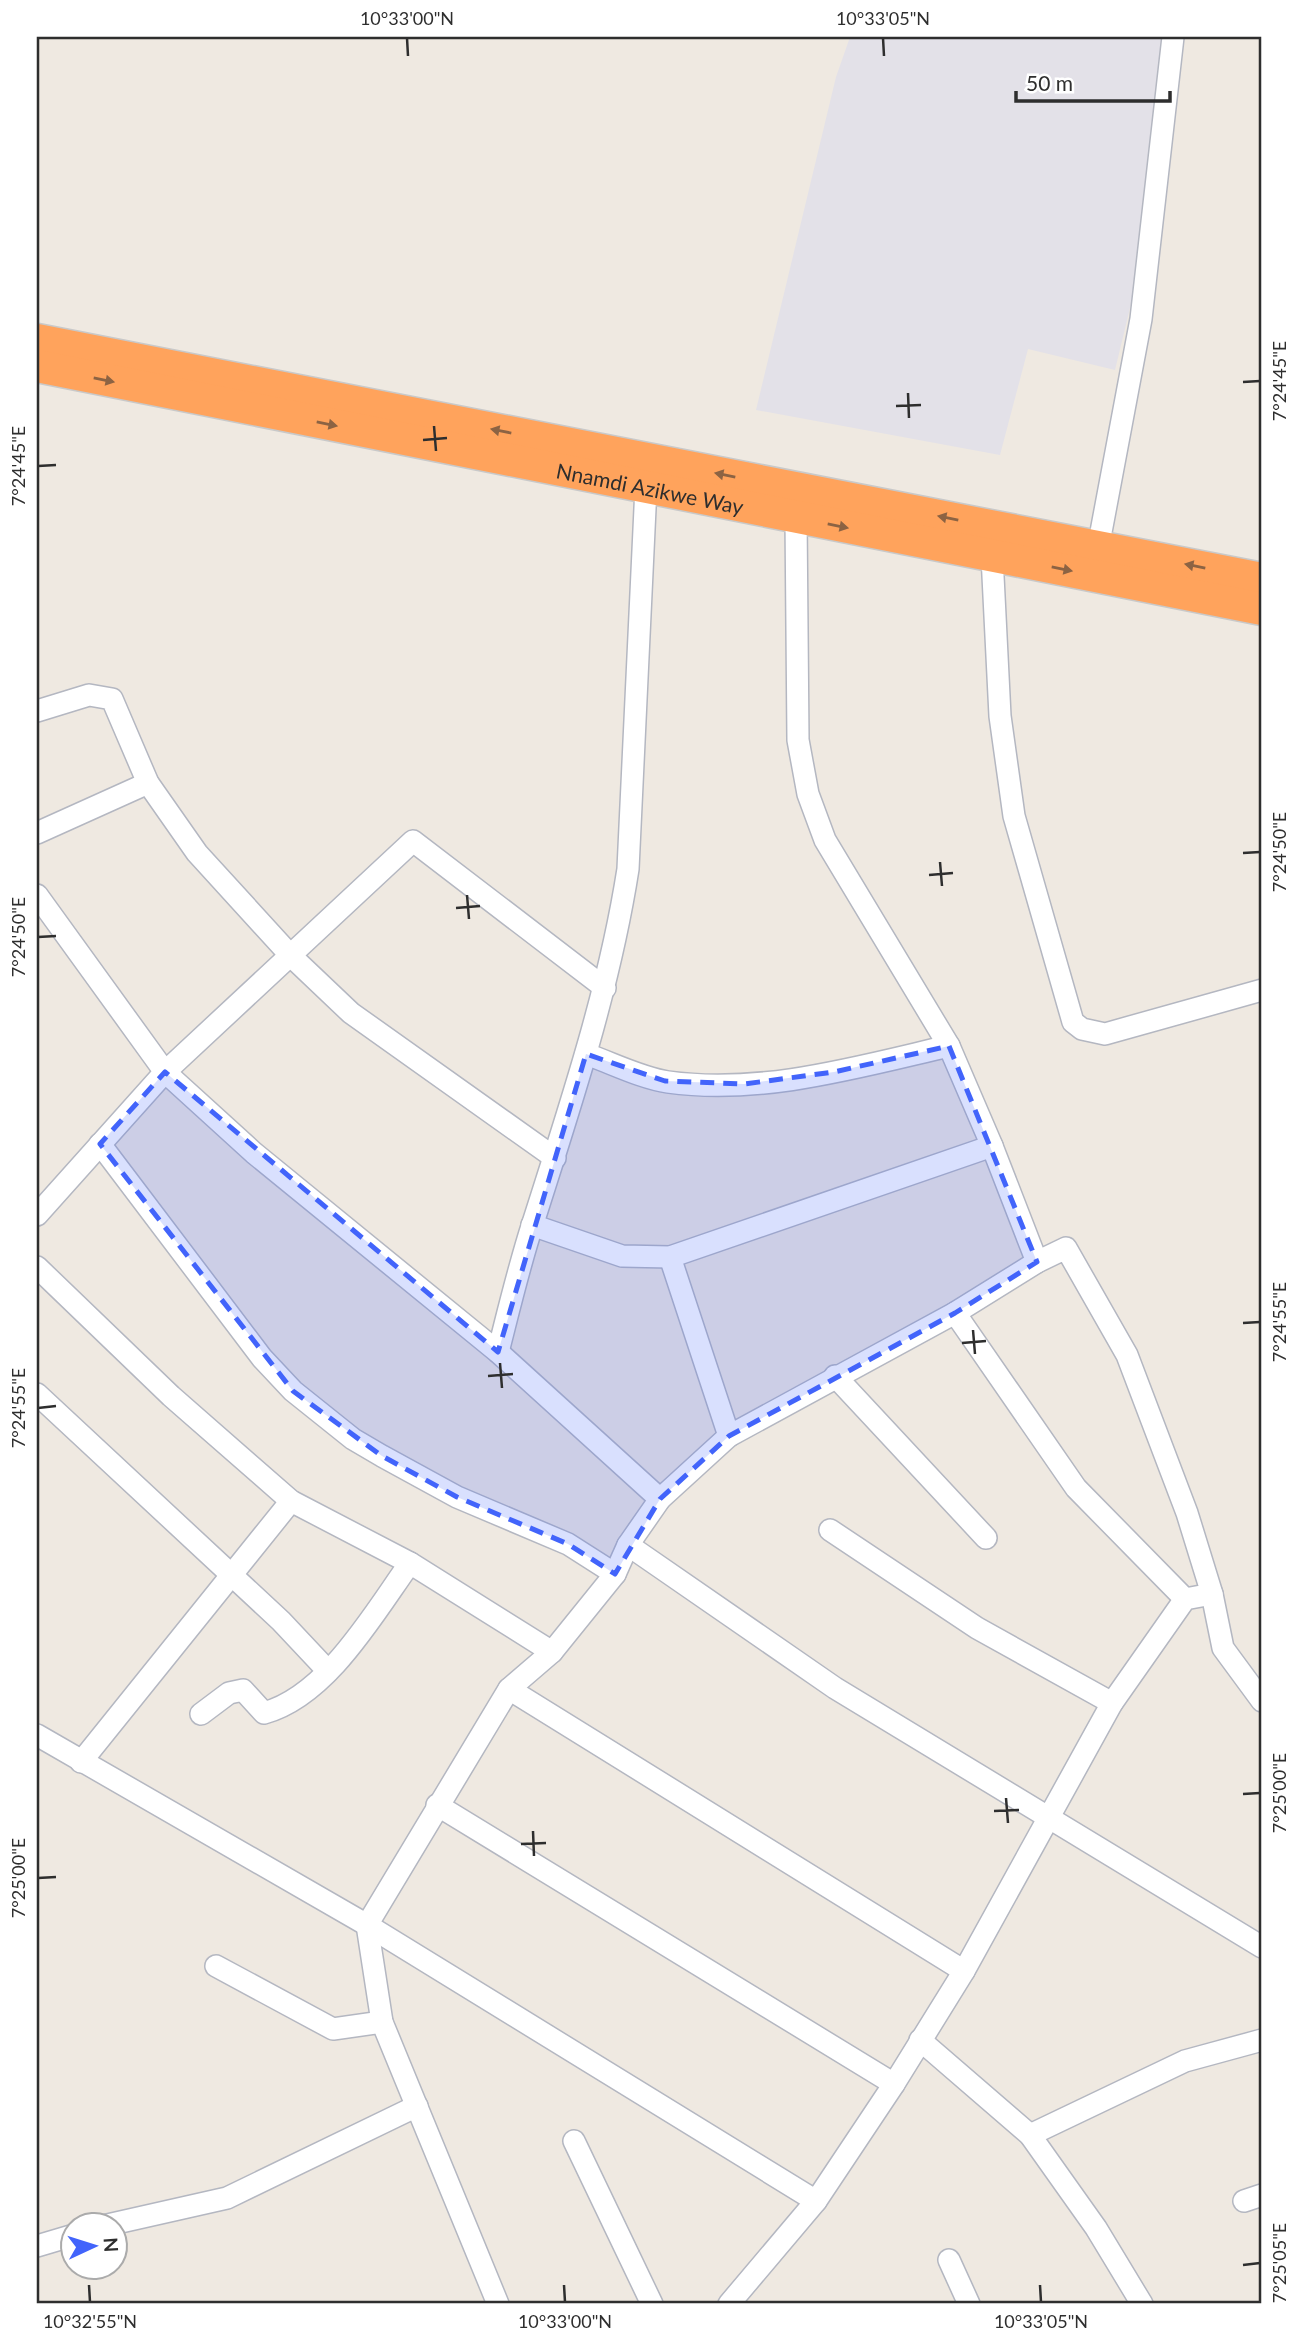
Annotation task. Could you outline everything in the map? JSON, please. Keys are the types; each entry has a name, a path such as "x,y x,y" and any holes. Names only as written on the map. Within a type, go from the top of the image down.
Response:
{"highway":[{"name":"Nnamdi Azikwe Way","path":"37,340 995,542 1262,609"},
{"name":"Nnamdi Azikwe Way","path":"37,366 796,517 995,542 1098,548 1262,579"}],"street":[{"path":"1098,548 1141,320 1173,37"},
{"path":"498,1352 532,1226 605,988 619,927 628,869 646,487"},
{"path":"796,517 798,740 808,794 825,840 949,1046 1037,1262"},
{"path":"995,542 1000,716 1012,805 1073,1022 1082,1029 1105,1034 1262,990"},
{"path":"37,711 89,695 112,699 148,783 197,853 291,956 351,1013 555,1158"},
{"path":"37,833 148,783"},
{"path":"37,1215 165,1072 413,841 605,988"},
{"path":"37,895 165,1072 254,1153 498,1352 660,1499"},
{"path":"586,1054 665,1081 744,1084 834,1072 949,1046"},
{"path":"100,1144 262,1357 293,1391 353,1439 372,1450 457,1497 568,1544 615,1574"},
{"path":"532,1226 622,1256 670,1257 992,1146"},
{"path":"498,2304 382,2022 367,1925 509,1689 552,1652 615,1574 628,1545 660,1499 729,1436 955,1313 1037,1262 1066,1248 1127,1355 1187,1513 1212,1594 1223,1648 1262,1701"},
{"path":"670,1257 729,1436"},
{"path":"37,1267 171,1396 291,1501 410,1563 552,1652"},
{"path":"955,1313 1076,1488 1185,1599"},
{"path":"835,1376 986,1538"},
{"path":"37,1394 281,1621 328,1671"},
{"path":"81,1762 230,1573 291,1501"},
{"path":"830,1530 977,1628 1112,1703"},
{"path":"628,1545 835,1688 1052,1817 1262,1947"},
{"path":"201,1714 229,1693 243,1690 264,1713 276,1710 328,1671 347,1651 410,1563"},
{"path":"729,2304 816,2202 894,2084 964,1970 1052,1817 1112,1703 1185,1599 1212,1594"},
{"path":"509,1689 964,1970"},
{"path":"37,1735 367,1925 816,2202"},
{"path":"437,1805 894,2084"},
{"path":"216,1966 333,2029 382,2022"},
{"path":"920,2040 1030,2135 1096,2228 1142,2304"},
{"path":"1030,2135 1185,2061 1262,2040"},
{"path":"130,2219 227,2198 417,2106"},
{"path":"574,2141 652,2304"},
{"path":"37,2246 60,2239"},
{"path":"949,2260 969,2304"}],"highlighted area":[{"path":"949,1046 1037,1262 955,1313 729,1436 660,1499 615,1574 568,1544 457,1497 382,1456 293,1391 100,1144 165,1072 498,1352 586,1054 665,1081 744,1084 834,1072"}],"shaded area":[{"path":"850,37 1163,37 1143,254 1115,370 1028,349 1000,455 756,410 836,77"}]}
